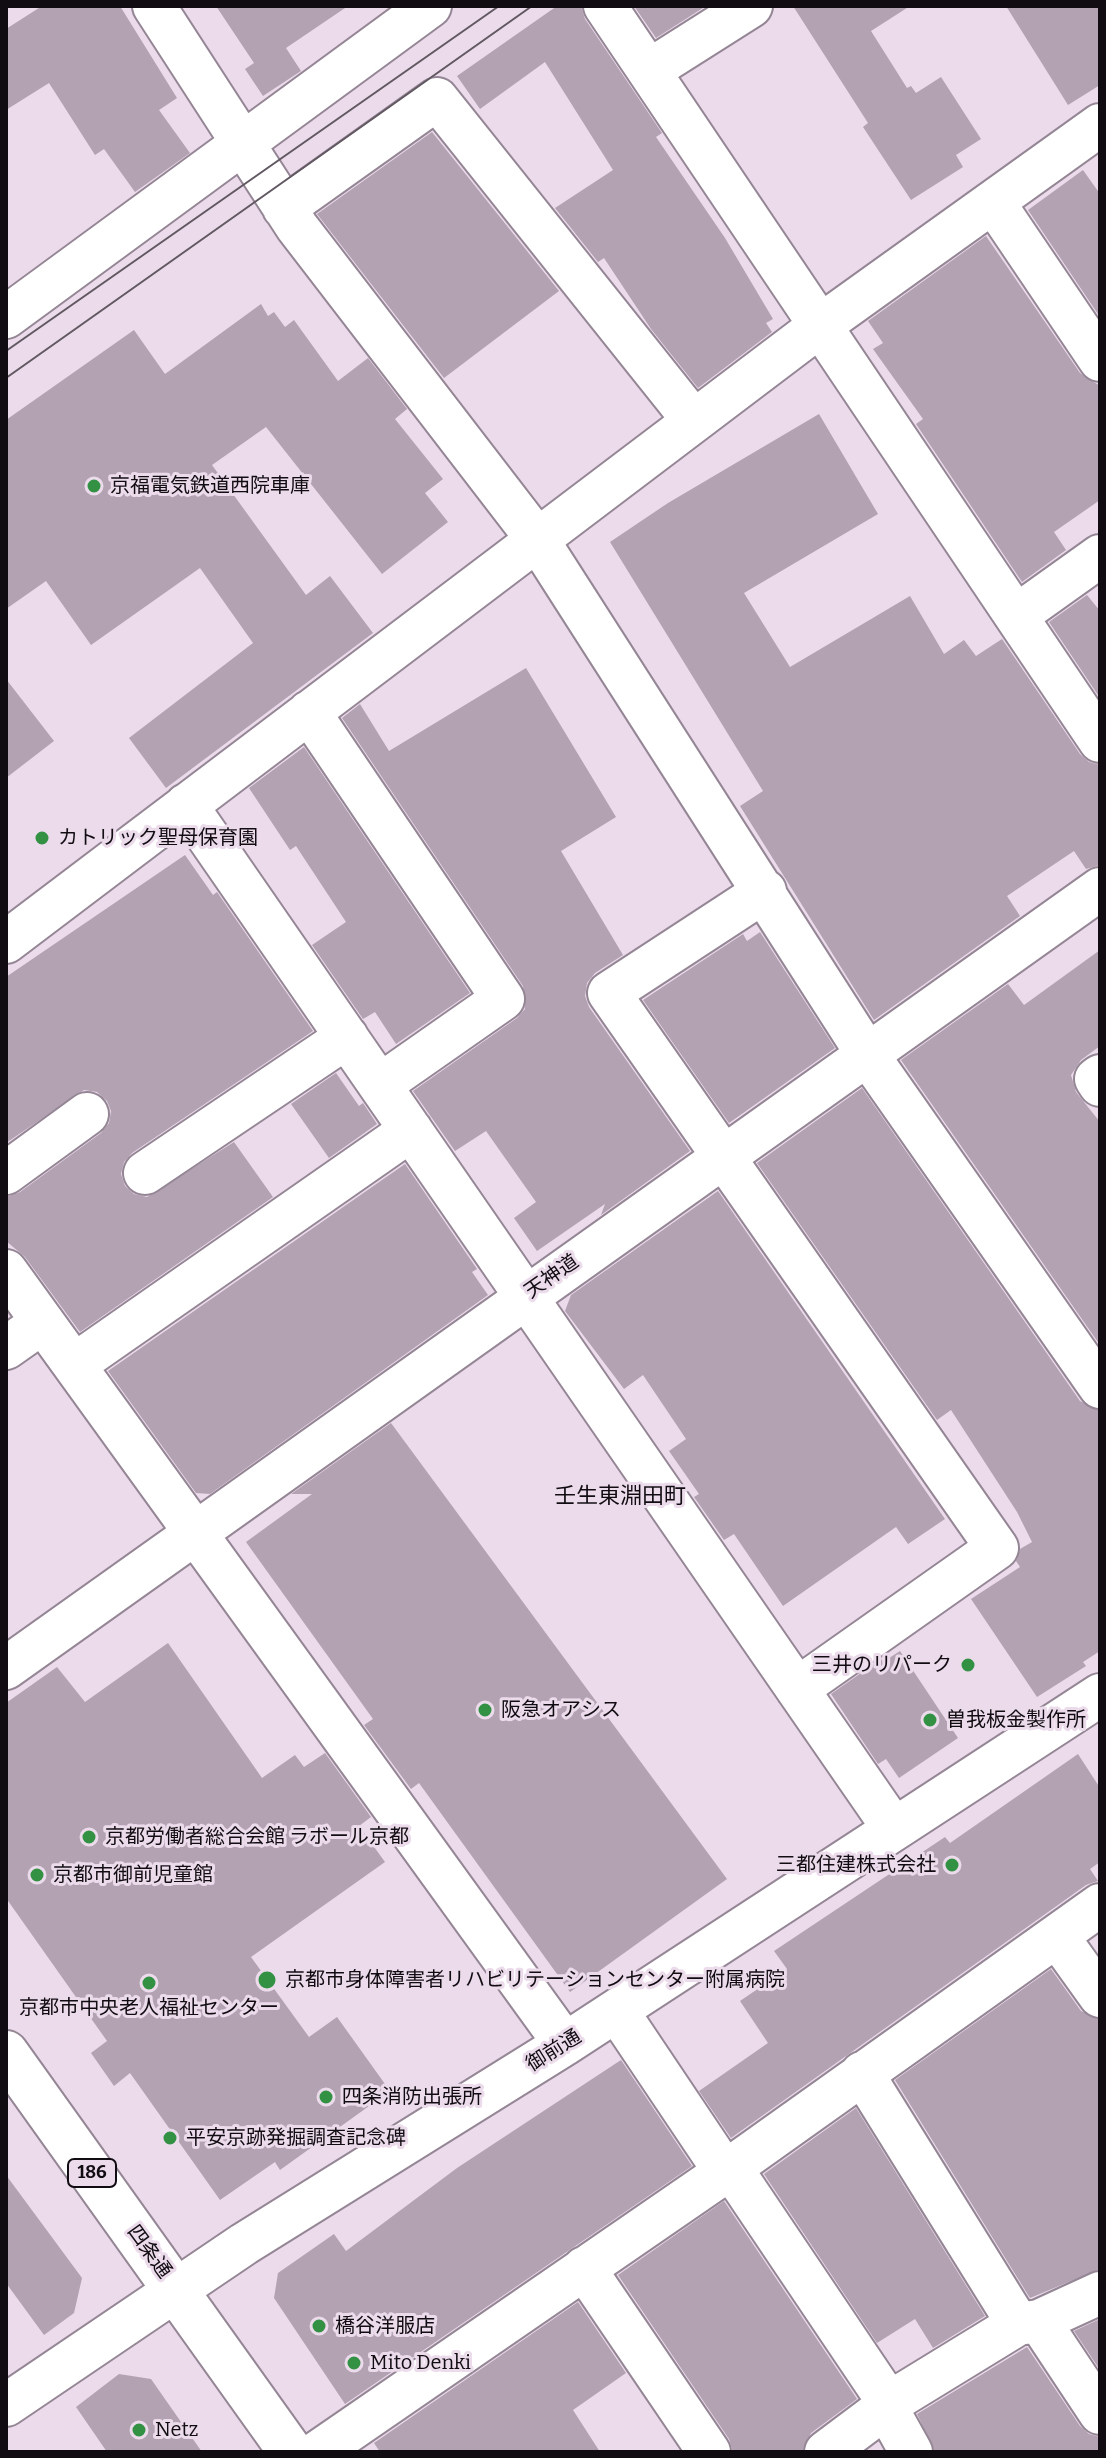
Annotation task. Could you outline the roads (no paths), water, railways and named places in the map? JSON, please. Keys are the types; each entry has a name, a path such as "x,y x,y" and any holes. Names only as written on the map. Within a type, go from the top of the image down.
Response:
{"main road":[{"name":"四条通","path":"6,2053 291,2452"}],"street":[{"path":"154,6 284,208 537,539 867,1054 1100,1387"},
{"path":"6,317 430,6"},
{"path":"605,6 1100,741"},
{"path":"650,70 751,6"},
{"path":"284,208 437,99 694,421"},
{"path":"6,942 821,325 1100,125"},
{"path":"994,203 1100,360"},
{"path":"1016,616 1097,563"},
{"path":"309,712 503,999 380,1085"},
{"path":"186,805 894,1829"},
{"name":"天神道","path":"6,1668 525,1295 1100,889"},
{"path":"765,891 609,993 997,1548 797,1689"},
{"path":"145,1173 347,1037"},
{"path":"1100,1076 1096,1079 1100,1085"},
{"path":"6,1173 87,1114"},
{"path":"74,1365 411,1130"},
{"path":"6,1271 565,2044"},
{"path":"6,1348 43,1322"},
{"name":"御前通","path":"6,2405 178,2292 244,2244 617,2011 1100,1695"},
{"path":"318,2452 725,2172 1100,1905"},
{"path":"1057,1936 1100,1996"},
{"path":"617,2011 725,2172 741,2183 888,2405 911,2452"},
{"path":"862,2073 1028,2322 1100,2413"},
{"path":"584,2268 709,2452"},
{"path":"826,2452 888,2405 1028,2322 1100,2293"}],"tram line":[{"path":"6,351 499,6"},
{"path":"6,378 532,6"}],"place":[{"name":"京福電気鉄道西院車庫","path":"94,486"},
{"name":"カトリック聖母保育園","path":"42,838"},
{"name":"三井のリパーク","path":"968,1665"},
{"name":"阪急オアシス","path":"485,1710"},
{"name":"曽我板金製作所","path":"930,1720"},
{"name":"京都労働者総合会館 ラボール京都","path":"89,1837"},
{"name":"三都住建株式会社","path":"952,1865"},
{"name":"京都市御前児童館","path":"37,1875"},
{"name":"京都市身体障害者リハビリテーションセンター附属病院","path":"267,1980"},
{"name":"京都市中央老人福祉センター","path":"149,1983"},
{"name":"四条消防出張所","path":"326,2097"},
{"name":"平安京跡発掘調査記念碑","path":"170,2138"},
{"name":"橋谷洋服店","path":"319,2326"},
{"name":"Mito Denki","path":"354,2363"},
{"name":"Netz","path":"139,2430"}],"district":[{"name":"壬生東淵田町","path":"620,1497"}]}
